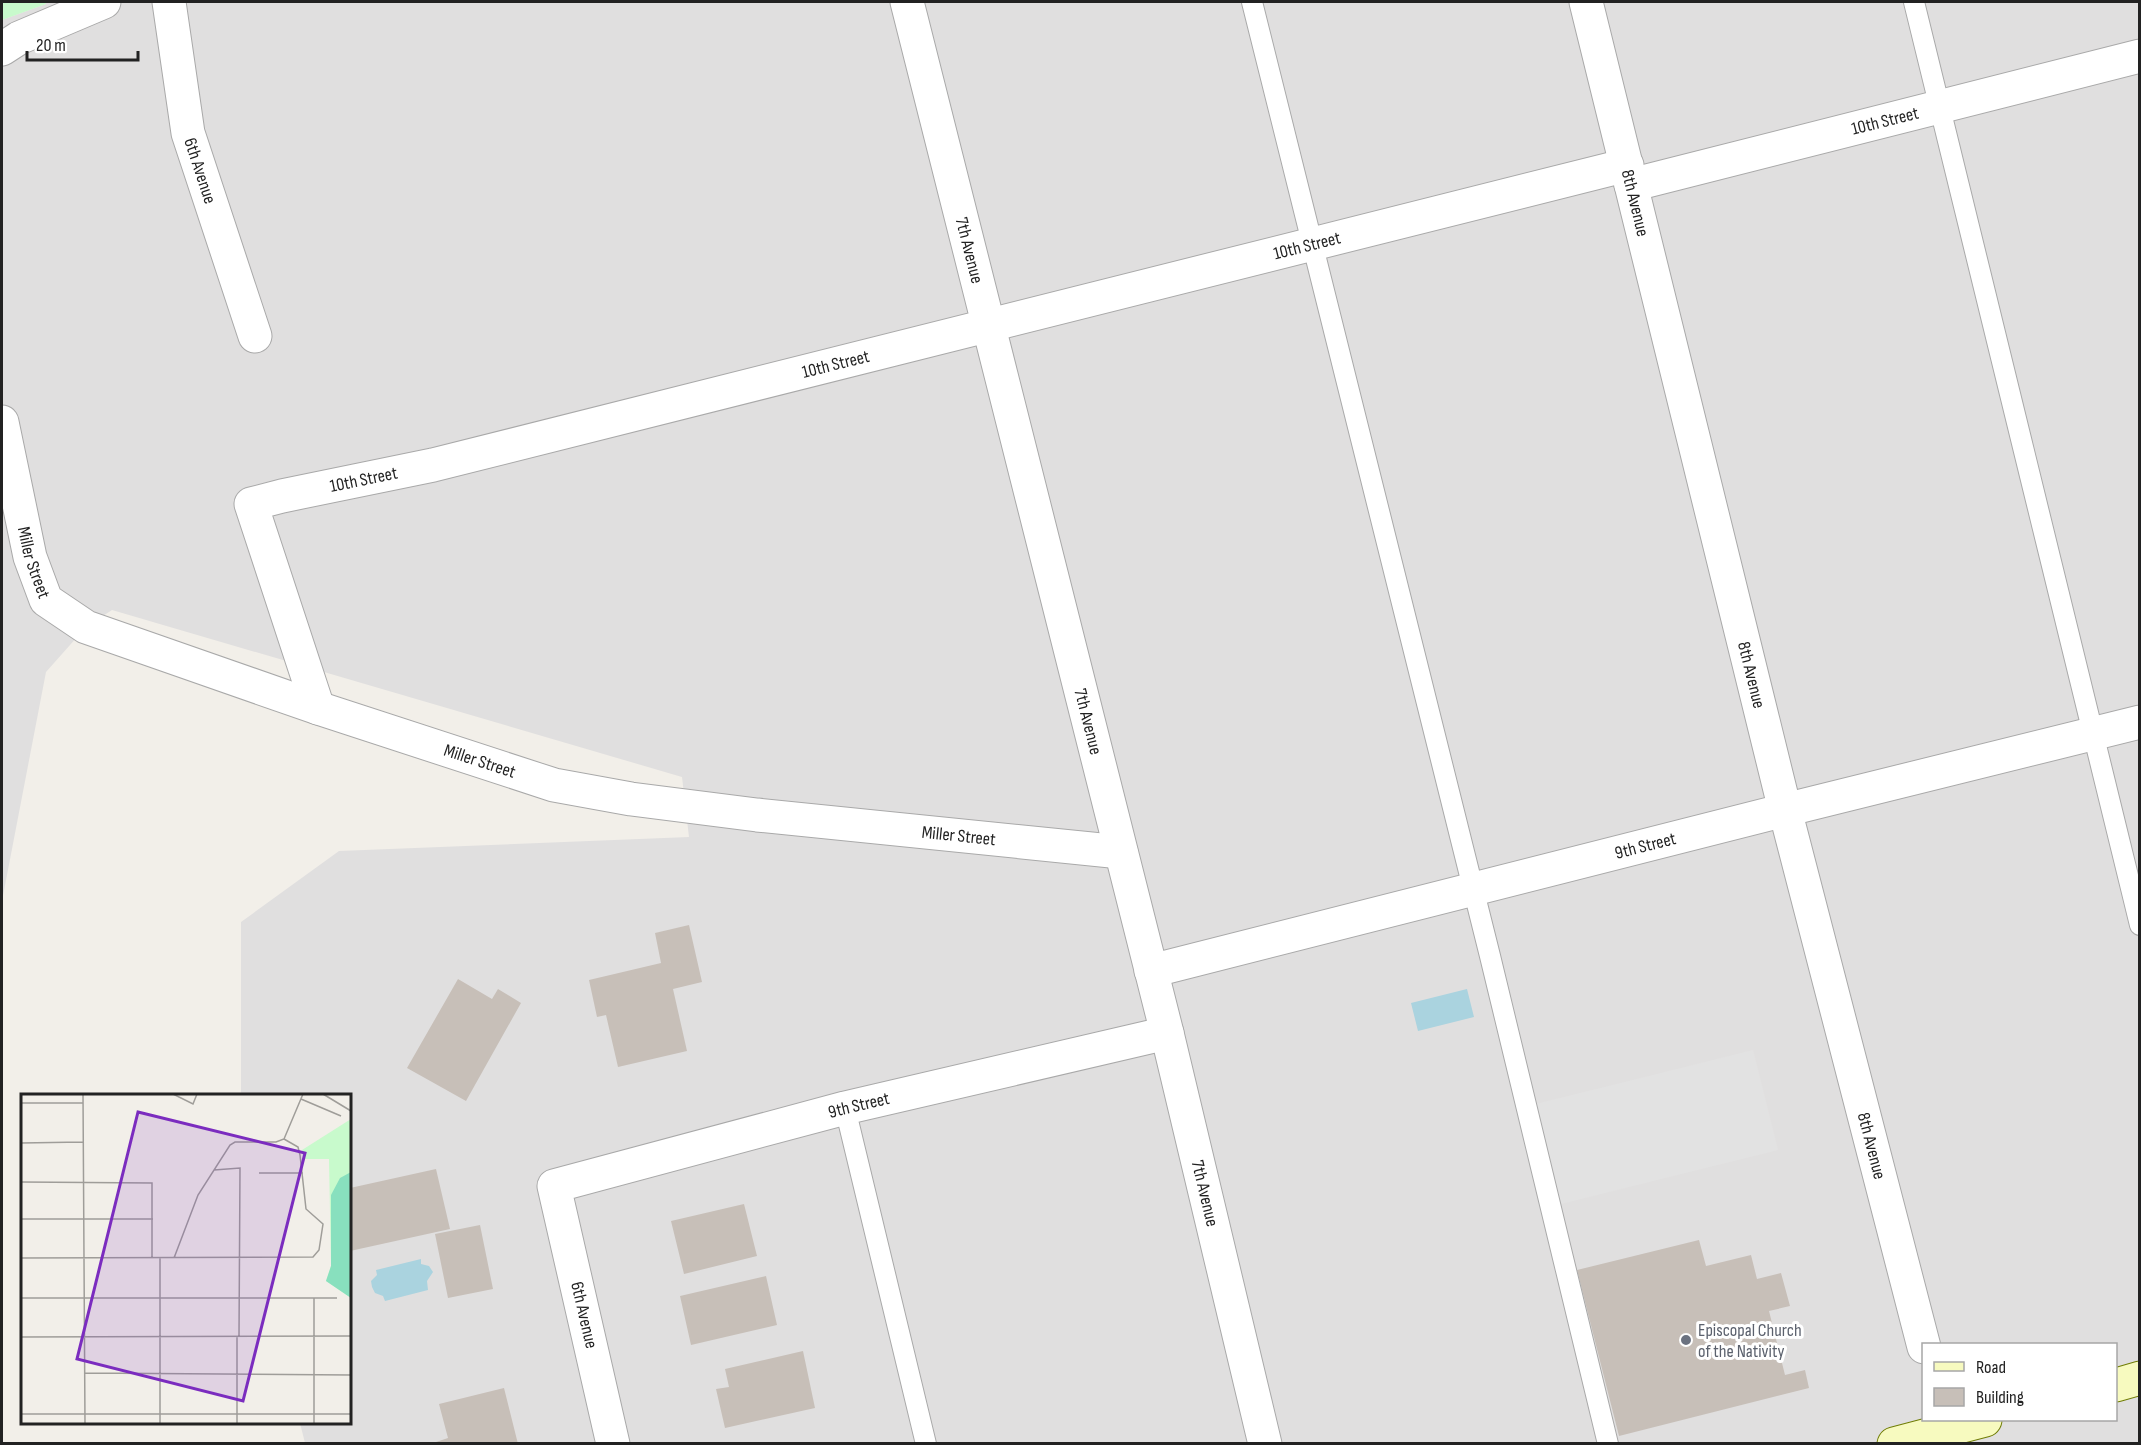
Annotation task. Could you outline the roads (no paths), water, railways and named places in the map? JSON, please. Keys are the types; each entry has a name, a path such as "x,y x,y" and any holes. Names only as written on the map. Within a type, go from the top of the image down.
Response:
{"main road":[{"path":"2117,1384 2139,1378"},
{"path":"1894,1443 1978,1421"}],"street":[{"path":"2,50 19,39 104,2"},
{"name":"6th Avenue","path":"169,2 188,133 255,336"},
{"name":"7th Avenue","path":"907,2 1167,1033 1265,1443"},
{"name":"8th Avenue","path":"1586,2 1785,810 1922,1343"},
{"name":"10th Street","path":"318,708 251,504 433,465 1312,245 1941,107 2139,56"},
{"name":"Miller Street","path":"2,422 30,556 46,600 86,627 318,708 554,785 609,795 757,815 1121,852"},
{"name":"9th Street","path":"1151,971 2139,722"},
{"name":"9th Street","path":"554,1186 845,1108 1167,1033"},
{"name":"6th Avenue","path":"554,1186 613,1443"}],"lane":[{"path":"1252,2 1473,889 1608,1443"},
{"path":"1914,2 2139,925"},
{"path":"845,1108 926,1443"}],"water":[{"path":"1467,989 1474,1017 1418,1031 1411,1003"},
{"path":"421,1259 421,1264 429,1266 433,1272 427,1281 428,1290 385,1301 383,1296 375,1293 371,1281 377,1275 376,1270"}],"place":[{"name":"Episcopal Church of the Nativity","path":"1686,1340"}]}
